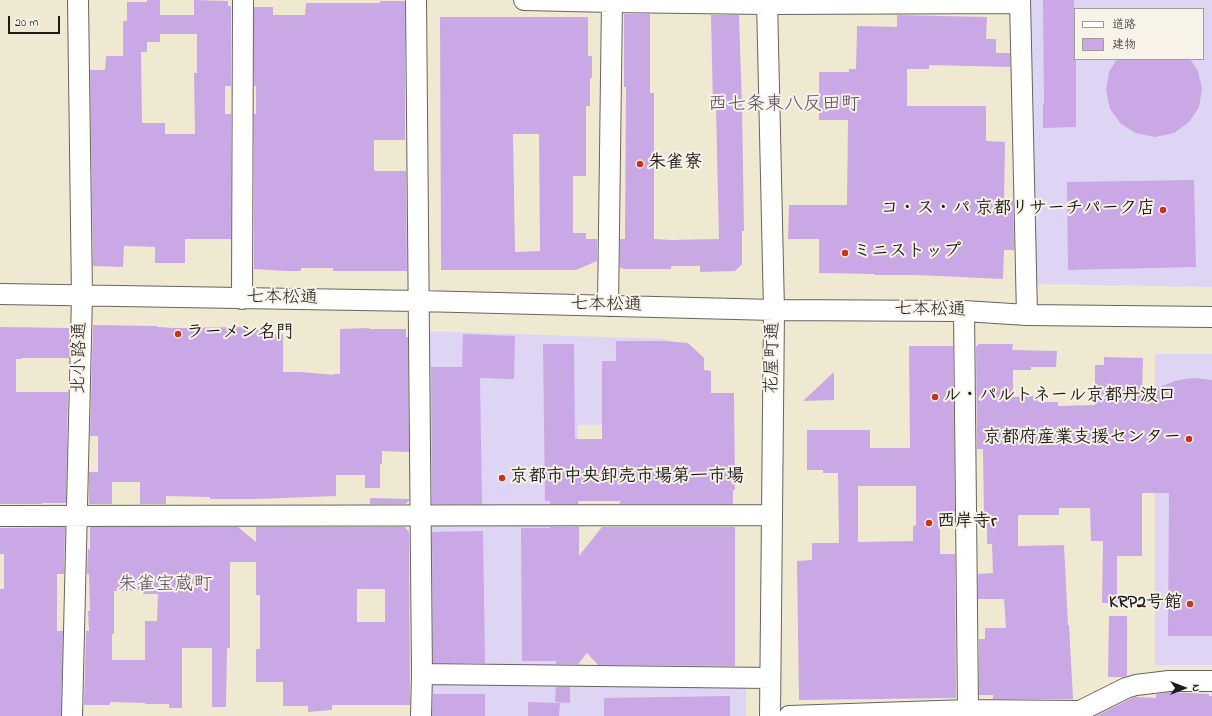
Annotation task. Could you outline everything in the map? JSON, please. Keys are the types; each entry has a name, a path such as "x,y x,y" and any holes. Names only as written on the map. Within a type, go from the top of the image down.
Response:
{"street":[{"name":"北小路通","path":"72,716 82,296 78,0"},
{"path":"242,299 243,0"},
{"path":"416,0 419,301 418,401 422,674 421,716"},
{"path":"524,0 767,2 1020,1 1027,315"},
{"path":"608,306 612,1"},
{"name":"花屋町通","path":"767,2 774,310 770,716"},
{"name":"七本松通","path":"0,294 419,301 774,310 964,311 1027,315 1212,317"},
{"path":"964,311 968,710"},
{"path":"0,516 772,515"},
{"path":"422,674 770,678"},
{"path":"789,716 968,710 1080,714 1126,688 1136,685 1149,682 1212,681"}],"shaded area":[{"path":"1027,0 1212,0 1212,287 1035,284"},
{"name":"京都市中央卸売市場第一市場","path":"424,331 666,339 667,423 578,425 580,685 746,686 746,716 429,716"},
{"path":"1155,354 1212,354 1212,665 1155,665"}],"building":[{"path":"147,0 160,0 160,15 194,15 194,0 228,1 228,6 231,6 231,86 225,86 225,114 231,114 231,239 185,239 185,263 155,263 155,247 124,246 123,267 93,266 90,70 105,70 106,56 123,56 123,21 127,21 127,2 147,2","holes":["160,34 197,34 197,73 194,73 195,134 165,134 165,123 142,123 141,52 147,52 147,42 160,42"]},
{"path":"1043,0 1074,0 1076,127 1043,128"},
{"path":"380,1 405,2 405,140 374,140 374,169 375,171 406,171 407,271 333,271 333,268 301,268 301,271 254,269 254,114 256,114 256,86 254,86 254,7 273,7 273,15 305,15 306,3 380,3"},
{"path":"624,14 650,14 650,93 654,93 654,239 671,240 719,239 716,107 713,107 711,15 739,15 744,231 742,231 742,264 735,271 700,272 700,266 671,266 671,269 620,268 620,239 625,239 626,87 624,87"},
{"path":"897,15 987,17 986,39 996,39 996,53 1010,53 1010,67 929,65 929,69 907,69 907,106 986,106 986,141 1005,142 1004,201 1013,201 1014,250 1004,250 1003,279 819,273 819,239 788,239 789,205 847,205 848,120 819,120 819,72 849,72 849,69 856,69 857,26 897,27"},
{"path":"440,17 588,17 588,56 592,56 592,78 590,78 590,106 586,106 586,176 573,176 573,233 586,233 586,239 597,239 597,261 576,270 441,270","holes":["513,134 539,134 540,251 515,252"]},
{"path":"1116,60 1191,60 1198,71 1202,89 1199,107 1189,122 1174,133 1155,137 1136,133 1121,124 1110,109 1106,90 1109,72"},
{"path":"1194,180 1196,267 1068,270 1067,182"},
{"path":"93,325 157,326 174,328 246,327 246,329 270,329 270,334 283,334 283,372 334,375 340,374 340,329 406,329 406,337 408,337 409,452 382,451 382,464 380,464 380,488 365,488 365,475 336,475 336,496 210,499 210,497 166,496 166,504 140,504 140,482 112,482 112,504 89,504 89,472 98,472 98,436 90,436"},
{"path":"0,327 70,328 69,358 16,359 16,392 68,392 66,503 0,504"},
{"path":"463,334 515,336 514,379 480,378 482,504 432,504 431,367 462,367"},
{"path":"616,341 666,341 688,343 704,358 704,370 711,371 711,393 734,393 735,490 733,490 733,504 619,504 621,501 578,501 578,504 550,504 550,501 545,501 543,344 574,344 575,439 602,439 602,361 616,361"},
{"path":"978,344 1013,344 1012,350 1057,351 1056,367 1031,367 1031,370 1013,370 1013,397 1038,396 1038,402 1058,402 1058,406 1095,405 1095,365 1104,365 1104,357 1143,358 1142,394 1175,381 1185,379 1195,378 1212,380 1212,636 1168,636 1169,493 1142,493 1142,556 1117,556 1117,603 1102,603 1103,541 1091,541 1090,508 1059,508 1059,515 1018,515 1018,546 1064,545 1073,699 993,699 993,695 979,695 979,639 985,639 985,628 1006,628 1004,599 978,599 978,574 993,573 992,544 987,544 987,515 984,515 983,449 977,449 976,346 978,346"},
{"path":"909,346 953,346 955,521 940,521 940,554 955,554 956,698 799,700 797,561 812,560 812,543 839,543 838,473 823,473 823,470 807,470 807,430 870,430 870,448 910,448","holes":["858,486 916,486 916,525 913,526 913,541 858,542"]},
{"path":"834,372 834,400 803,401"},
{"path":"370,498 409,500 406,504 370,504"},
{"path":"65,527 64,574 57,574 57,631 63,631 61,716 0,716 0,589 4,589 4,554 0,554 0,528"},
{"path":"90,527 238,527 256,542 256,527 405,527 409,532 410,705 332,705 332,710 308,712 308,706 283,706 283,682 256,682 256,649 260,649 260,595 256,595 256,562 230,562 230,648 227,648 226,707 212,707 212,648 182,648 182,708 169,708 169,704 145,703 110,702 110,705 84,705 86,631 89,631 88,611 90,611 89,574 87,574 88,548 90,551","holes":["357,589 385,589 385,622 357,622","143,590 143,594 158,594 157,621 145,621 145,660 112,660 112,634 114,634 114,591"]},
{"path":"579,527 579,556 602,527 735,527 735,666 598,665 587,653 578,664 556,664 556,661 522,661 521,528"},
{"path":"483,531 485,663 433,663 432,532"},
{"path":"1109,616 1127,616 1127,676 1108,677"},
{"path":"556,687 570,687 570,703 555,702"},
{"path":"1170,692 1209,694 1209,696 1212,696 1212,716 1096,716 1135,697 1156,698 1156,694"},
{"path":"433,694 485,694 485,716 432,716"},
{"path":"730,696 730,716 604,716 604,698"},
{"path":"528,702 560,703 559,716 528,716"}],"place":[{"name":"朱雀寮","path":"640,164"},
{"name":"コ・ス・パ 京都リサーチパーク店","path":"1163,210"},
{"name":"ミニストップ","path":"845,253"},
{"name":"ラーメン名門","path":"178,334"},
{"name":"ル・パルトネール京都丹波口","path":"935,397"},
{"name":"京都府産業支援センター","path":"1189,439"},
{"name":"京都市中央卸売市場第一市場","path":"502,478"},
{"name":"西岸寺r","path":"929,523"},
{"name":"KRP2号館","path":"1190,604"}],"district":[{"name":"西七条東八反田町","path":"784,106"},
{"name":"朱雀宝蔵町","path":"165,586"}]}
